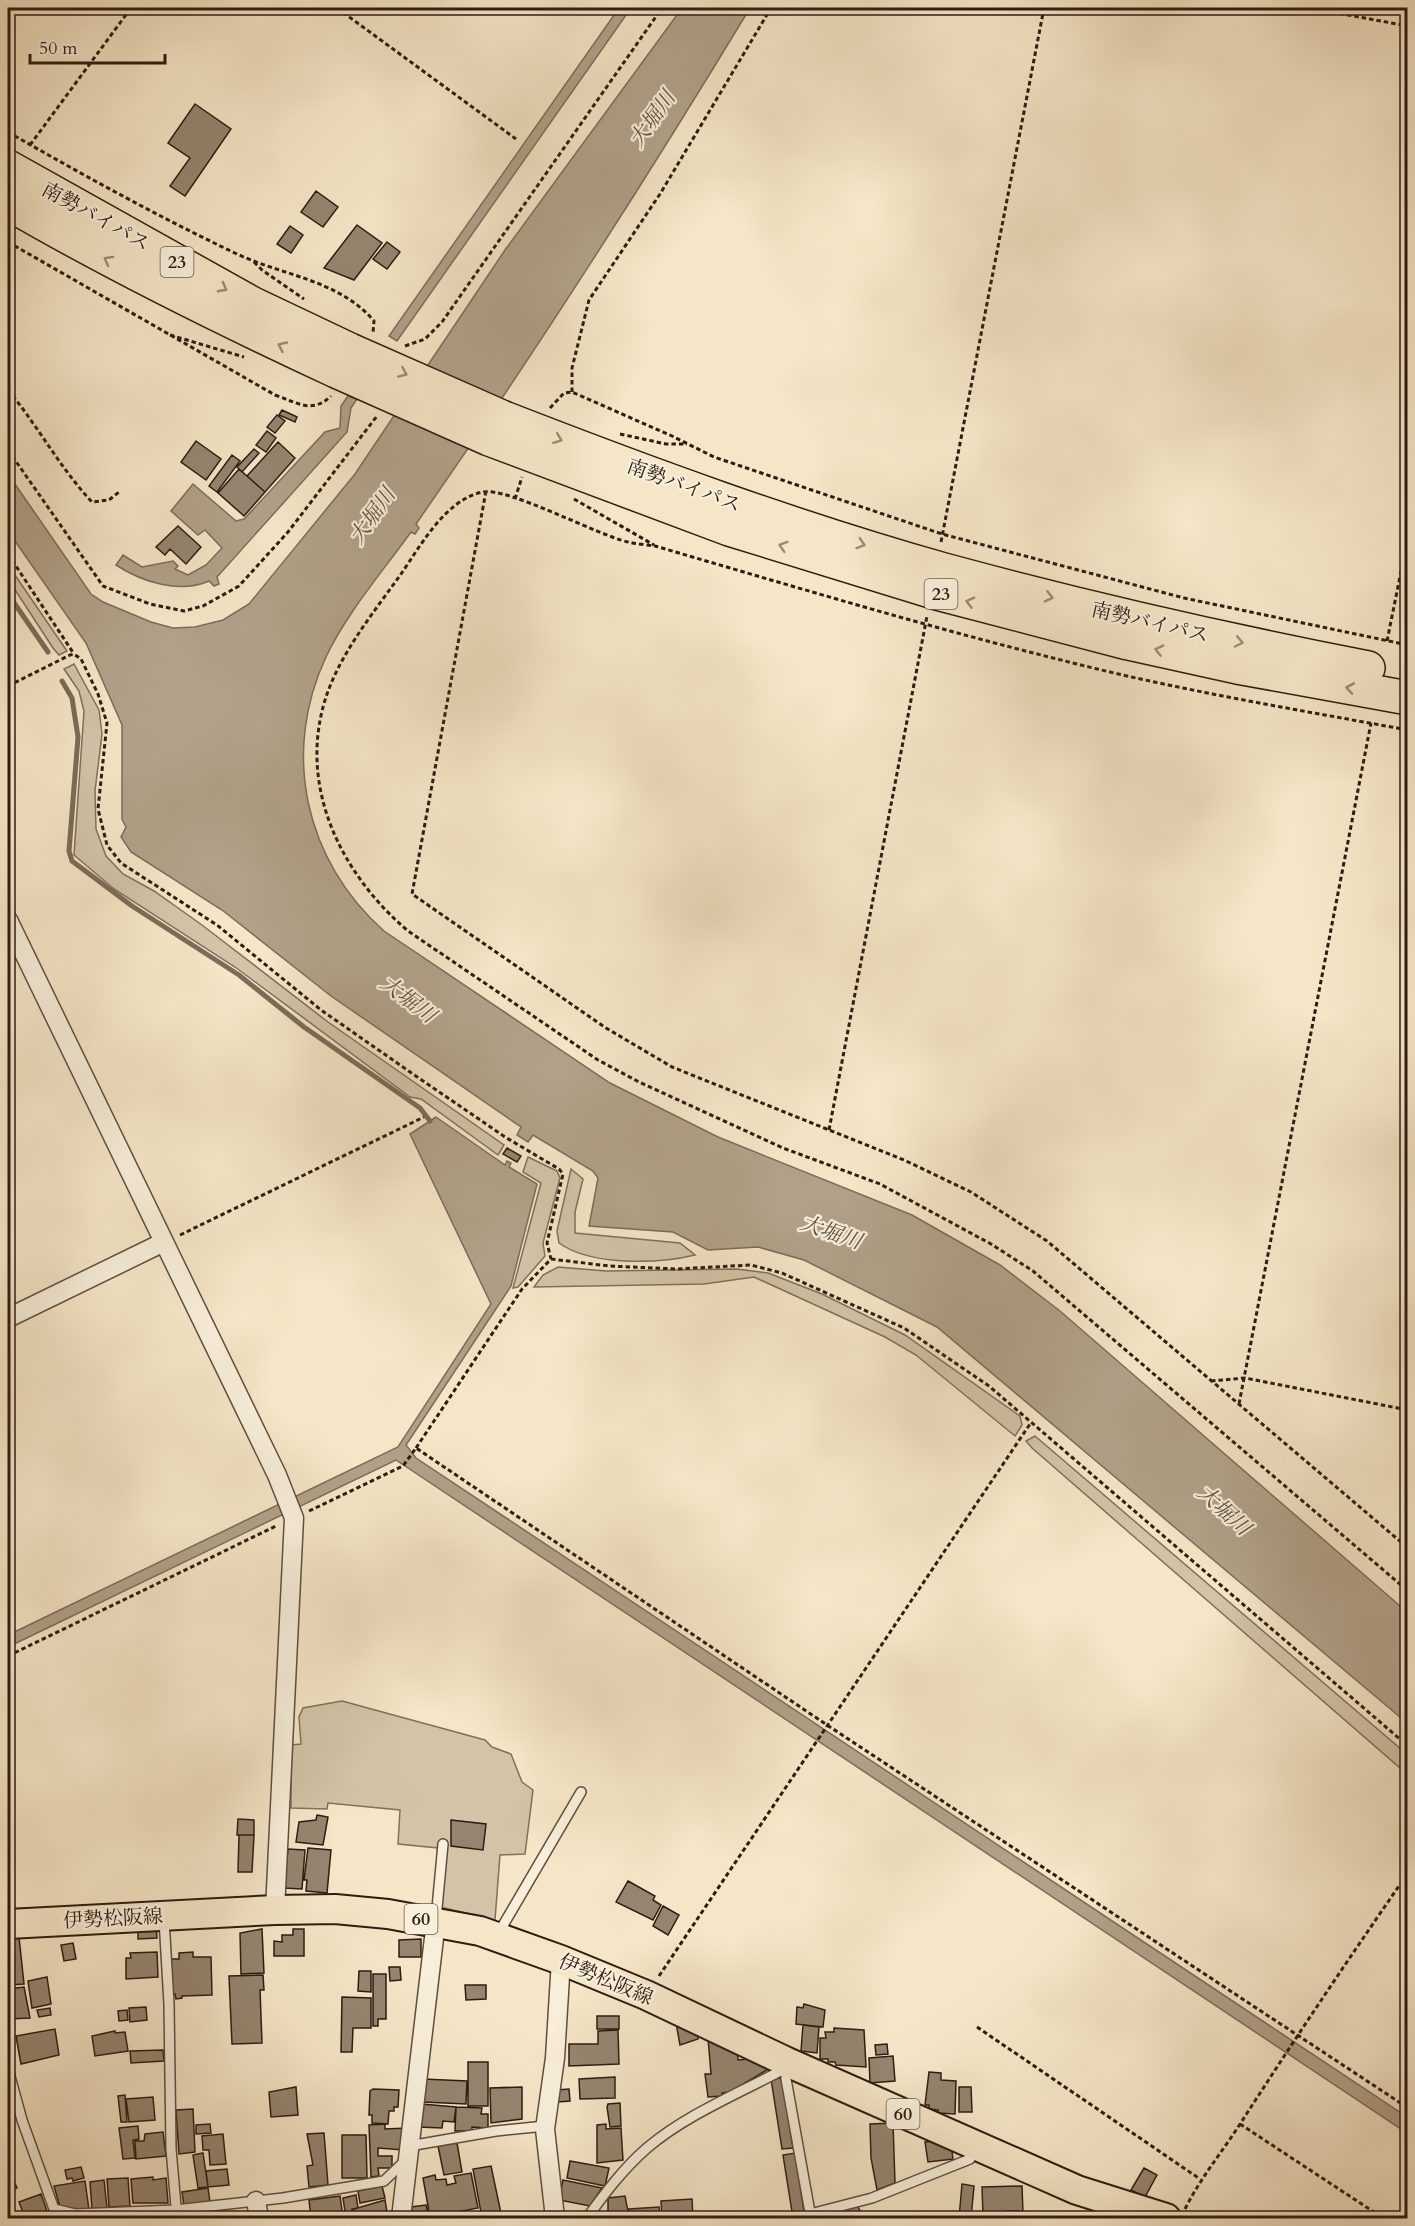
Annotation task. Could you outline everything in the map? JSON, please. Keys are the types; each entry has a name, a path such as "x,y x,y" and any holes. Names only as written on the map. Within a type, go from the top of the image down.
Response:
{"highway":[{"name":"南勢バイパス","path":"19,156 253,304 496,428 729,529 937,593 1226,665 1407,698"},
{"name":"南勢バイパス","path":"8,203 126,270 356,355"},
{"name":"南勢バイパス","path":"496,428 943,569 1134,619 1407,676"}],"main road":[{"name":"伊勢松阪線","path":"8,1924 335,1909 388,1914 497,1936 646,1995 787,2065 977,2147 1109,2202 1166,2218"}],"street":[{"path":"8,920 285,1495 293,1516 275,1910"},
{"path":"8,1318 162,1243"},
{"path":"401,2218 436,1922"},
{"path":"555,2218 545,2126 555,2058 561,1960"}],"lane":[{"path":"497,1936 581,1792"},
{"path":"436,1922 443,1844"},
{"path":"164,1916 176,2214"},
{"path":"787,2065 786,2079 811,2216 872,2198 970,2159 977,2147"},
{"path":"587,2218 613,2182 647,2148 693,2117 787,2065"},
{"path":"8,2069 22,2120 54,2209 75,2214 176,2214 257,2210 384,2181 409,2152 495,2131 545,2126"}],"path":[{"path":"19,156 131,8"},
{"path":"337,8 516,139"},
{"path":"400,347 415,345 442,322 662,8"},
{"path":"572,392 572,368 590,300 660,194 771,8"},
{"path":"942,534 1044,8"},
{"path":"1310,8 1407,26"},
{"path":"8,132 19,156 240,255 336,290 363,308 374,321 356,355 316,406 275,395 8,242"},
{"path":"8,390 78,488 92,502 109,500 119,492"},
{"path":"547,411 564,393 572,392 714,457 942,534 1184,598 1407,645"},
{"path":"8,450 103,586 150,604 184,611 203,606 239,586 288,532 378,415"},
{"path":"515,499 523,475"},
{"path":"486,491 412,894 606,1028 672,1067 904,1160 971,1192 1047,1241 1407,1548"},
{"path":"1407,730 1251,701 1067,662 925,624 655,546 627,542 515,499 486,491 468,496 440,521 369,620 340,664 326,698 319,731 320,796 329,825 358,880 386,913 408,931 598,1060 639,1082 783,1148 880,1184 991,1244 1033,1271 1407,1591"},
{"path":"564,494 655,546"},
{"path":"1388,641 1407,537"},
{"path":"8,554 74,654 81,659 98,694 107,723 98,809 107,845 121,863 217,925 321,1010 505,1137 559,1169 563,1174 547,1243 551,1258"},
{"path":"829,1130 925,624"},
{"path":"8,686 74,654"},
{"path":"1239,1404 1371,723"},
{"path":"162,1243 424,1116"},
{"path":"551,1258 609,1266 676,1269 751,1265 782,1273 904,1328 989,1386 1023,1414 1030,1424 1407,1746"},
{"path":"8,1656 293,1516 404,1466 522,1289 551,1258"},
{"path":"1211,1381 1245,1378 1407,1410"},
{"path":"646,1995 1030,1424"},
{"path":"415,1449 827,1726 1407,2108"},
{"path":"1180,2218 1200,2179 1240,2124 1297,2034 1407,1873"},
{"path":"977,2027 1200,2179"},
{"path":"1240,2124 1383,2218"}],"shaded area":[{"path":"8,565 67,651 59,655 53,648 8,579"},
{"path":"74,664 99,710 102,734 95,791 96,829 106,856 123,874 154,891 202,925 328,1022 504,1145 498,1155 421,1099 410,1097 235,967 114,889 74,855 84,711 79,691 64,669"},
{"path":"528,1157 557,1171 560,1178 543,1243 545,1256 518,1287 513,1288 541,1183 523,1172"},
{"path":"571,1169 583,1179 575,1212 575,1233 680,1243 695,1255 663,1260 625,1261 589,1256 559,1243 557,1231"},
{"path":"558,1267 606,1271 737,1269 768,1273 822,1294 905,1335 1020,1416 1022,1425 1015,1436 916,1355 885,1337 754,1277 704,1284 534,1287 543,1275"},
{"path":"1035,1436 1402,1750 1407,1756 1407,1774 1032,1448 1026,1441"},
{"path":"342,1701 485,1740 492,1747 511,1754 522,1782 533,1790 525,1854 500,1855 495,1920 436,1906 438,1848 398,1844 400,1810 328,1803 327,1809 291,1808 291,1745 301,1744 299,1717 303,1708"}],"water":[{"path":"619,8 631,8 397,341 389,336"},
{"name":"大堀川","path":"682,8 750,8 587,269 416,524 419,528 415,534 411,532 354,609 334,641 312,693 305,730 304,767 308,804 319,839 335,872 357,903 384,931 610,1083 718,1137 912,1215 1000,1265 1060,1311 1407,1612 1407,1723 937,1327 804,1260 758,1247 708,1250 673,1232 589,1226 598,1178 593,1171 533,1135 528,1142 517,1135 521,1127 331,996 222,910 131,852 121,837 126,827 122,819 122,725 86,643 8,531 8,474 91,594 103,602 151,622 173,628 195,627 223,620 249,604 355,474 505,250"},
{"path":"348,396 357,399 351,408 347,432 217,577 219,584 214,586 209,581 186,586 161,584 137,576 116,565 123,555 142,567 173,561 178,566 175,569 188,575 206,565 222,548 205,530 198,535 171,511 193,484 236,521 244,519 325,432 340,428 341,406"},
{"path":"436,1117 505,1165 507,1161 511,1163 509,1167 537,1184 511,1286 406,1445 416,1458 1407,2117 1407,2133 396,1460 8,1647 8,1635 398,1447 491,1304 410,1134"}],"building":[{"path":"195,104 231,129 185,196 170,186 190,158 168,143"},
{"path":"316,191 338,207 323,227 301,212"},
{"path":"357,225 382,243 354,280 324,268"},
{"path":"290,226 303,235 291,253 277,244"},
{"path":"387,242 400,252 387,269 373,259"},
{"path":"282,410 297,417 295,422 279,415"},
{"path":"277,415 285,421 275,433 267,427"},
{"path":"267,431 276,438 266,452 256,445"},
{"path":"196,441 221,459 206,480 181,462"},
{"path":"278,442 295,458 265,492 247,476"},
{"path":"254,449 259,453 242,472 237,467"},
{"path":"232,455 240,461 217,492 209,486"},
{"path":"239,469 265,492 244,516 218,493"},
{"path":"178,526 201,547 186,564 170,549 165,555 156,547"},
{"path":"507,1148 521,1156 517,1162 503,1154"},
{"path":"317,1815 328,1817 323,1845 296,1842 299,1822 316,1820"},
{"path":"238,1819 254,1820 254,1835 237,1835"},
{"path":"451,1820 486,1824 483,1850 451,1846"},
{"path":"239,1835 254,1835 252,1872 238,1872"},
{"path":"308,1848 331,1850 327,1893 306,1891 307,1880 304,1880"},
{"path":"288,1849 305,1850 302,1889 284,1888"},
{"path":"628,1881 655,1896 653,1900 661,1905 653,1920 616,1902"},
{"path":"663,1906 679,1915 668,1935 653,1926"},
{"path":"156,1926 157,1938 138,1939 138,1927"},
{"path":"262,1929 264,1973 241,1974 240,1933"},
{"path":"293,1929 304,1929 304,1956 274,1956 274,1941 282,1942 282,1935 293,1935"},
{"path":"19,1937 24,1984 9,1985 8,1938"},
{"path":"421,1939 421,1957 399,1957 399,1940"},
{"path":"73,1943 76,1959 64,1961 61,1945"},
{"path":"157,1952 158,1977 126,1979 126,1958 131,1958 130,1953"},
{"path":"193,1952 193,1957 211,1957 212,1995 182,1996 176,1999 175,1994 172,1995 171,1959 179,1959 179,1953"},
{"path":"389,1967 400,1967 401,1980 390,1981"},
{"path":"359,1971 371,1971 371,1992 358,1991"},
{"path":"373,1974 386,1974 386,2019 378,2019 378,2026 373,2026"},
{"path":"263,1975 264,1990 260,1990 262,2043 232,2044 229,1976"},
{"path":"47,1977 51,2004 32,2008 28,1981"},
{"path":"465,1985 486,1985 486,1999 466,2000"},
{"path":"24,1987 30,2018 8,2019 8,1989"},
{"path":"342,1997 371,1998 371,2028 353,2028 352,2052 341,2052"},
{"path":"804,2004 825,2010 823,2027 796,2024 797,2007 803,2008"},
{"path":"146,2007 147,2020 130,2022 129,2008"},
{"path":"50,2008 51,2015 39,2017 37,2010"},
{"path":"127,2010 128,2020 119,2021 118,2011"},
{"path":"597,2016 619,2016 619,2029 597,2029"},
{"path":"676,2023 699,2035 698,2039 680,2045"},
{"path":"803,2025 819,2027 817,2053 801,2051"},
{"path":"834,2028 864,2030 866,2067 836,2065 835,2062 828,2062 828,2059 820,2059 820,2038 826,2038 825,2032 834,2032"},
{"path":"55,2029 59,2055 21,2064 16,2036"},
{"path":"618,2030 619,2064 569,2066 569,2044 598,2044 598,2031"},
{"path":"115,2031 115,2033 125,2032 128,2051 95,2056 92,2036"},
{"path":"708,2038 737,2048 738,2060 760,2058 775,2065 730,2092 722,2093 722,2096 708,2097 705,2074 711,2074"},
{"path":"887,2044 888,2054 876,2055 875,2045"},
{"path":"163,2050 164,2061 131,2063 130,2051"},
{"path":"893,2056 895,2081 870,2083 869,2058"},
{"path":"468,2062 488,2062 488,2106 468,2106"},
{"path":"929,2072 941,2073 941,2080 956,2081 955,2114 938,2113 938,2110 929,2109 929,2105 925,2105"},
{"path":"615,2077 615,2098 580,2099 579,2079"},
{"path":"782,2078 793,2148 782,2149 771,2079"},
{"path":"423,2079 467,2081 466,2104 423,2102"},
{"path":"296,2087 298,2115 271,2117 269,2092"},
{"path":"522,2087 522,2119 491,2123 490,2088"},
{"path":"959,2087 971,2087 972,2112 959,2112"},
{"path":"373,2089 399,2090 398,2107 394,2107 394,2111 389,2111 388,2124 372,2123 372,2115 369,2115 370,2091"},
{"path":"569,2089 570,2101 558,2102 557,2090"},
{"path":"125,2095 127,2122 121,2122 118,2096"},
{"path":"153,2097 155,2120 129,2122 126,2099"},
{"path":"620,2103 621,2126 610,2127 608,2104"},
{"path":"421,2104 456,2107 454,2122 443,2121 442,2128 419,2127"},
{"path":"456,2107 482,2108 481,2114 488,2114 488,2128 472,2127 472,2131 455,2131"},
{"path":"193,2109 195,2152 179,2154 176,2110"},
{"path":"893,2123 895,2183 877,2190 871,2158 870,2124"},
{"path":"210,2124 211,2133 196,2134 196,2125"},
{"path":"385,2124 385,2129 407,2128 404,2150 378,2148 378,2156 392,2156 392,2168 378,2168 379,2176 371,2177 369,2125"},
{"path":"606,2124 606,2129 621,2128 623,2160 597,2163 597,2125"},
{"path":"138,2126 139,2139 133,2140 135,2158 123,2159 119,2128"},
{"path":"163,2132 166,2156 136,2159 135,2141 144,2141 145,2134"},
{"path":"324,2133 328,2185 309,2187 307,2166 313,2165 307,2134"},
{"path":"223,2134 226,2164 210,2165 209,2150 203,2150 202,2136"},
{"path":"342,2135 366,2135 367,2178 342,2178"},
{"path":"943,2140 951,2145 953,2159 928,2162 925,2142"},
{"path":"457,2143 462,2172 444,2175 438,2146"},
{"path":"203,2153 208,2187 198,2188 193,2155"},
{"path":"795,2153 805,2218 793,2218 783,2155"},
{"path":"570,2161 609,2168 605,2186 567,2178"},
{"path":"491,2166 502,2218 482,2218 473,2169"},
{"path":"81,2167 84,2178 73,2181 72,2178 67,2179 65,2170"},
{"path":"8,2168 17,2188 8,2193"},
{"path":"1144,2168 1157,2175 1145,2197 1131,2190"},
{"path":"227,2169 229,2185 208,2187 206,2171"},
{"path":"471,2173 478,2208 430,2217 423,2178 435,2175 436,2180 446,2179 447,2185 456,2183 454,2176"},
{"path":"153,2177 153,2180 166,2178 168,2203 133,2203 131,2179"},
{"path":"128,2178 130,2206 109,2207 107,2179"},
{"path":"104,2180 107,2208 92,2209 90,2182"},
{"path":"563,2180 602,2188 590,2206 559,2200"},
{"path":"85,2181 89,2210 60,2207 54,2186"},
{"path":"962,2184 974,2186 971,2218 959,2218"},
{"path":"382,2186 385,2198 360,2203 358,2191"},
{"path":"1022,2186 1023,2213 1005,2211 1005,2215 983,2216 982,2187"},
{"path":"208,2188 210,2202 184,2206 182,2192"},
{"path":"41,2194 48,2214 37,2218 25,2218 19,2202"},
{"path":"356,2195 358,2208 352,2209 354,2218 346,2218 343,2198"},
{"path":"340,2196 343,2218 311,2218 309,2200"},
{"path":"625,2196 629,2217 608,2218 608,2198"},
{"path":"692,2199 693,2218 662,2218 661,2201"},
{"path":"385,2200 388,2218 356,2218 354,2209"},
{"path":"426,2205 429,2218 413,2218 411,2207"},
{"path":"857,2205 864,2218 831,2218 830,2213"},
{"path":"659,2207 660,2218 630,2218 629,2209"}],"waterway":[{"path":"8,594 48,652"},
{"path":"62,681 72,698 78,737 69,851 72,861 132,906 239,975 304,1027 420,1108 430,1121"}]}
